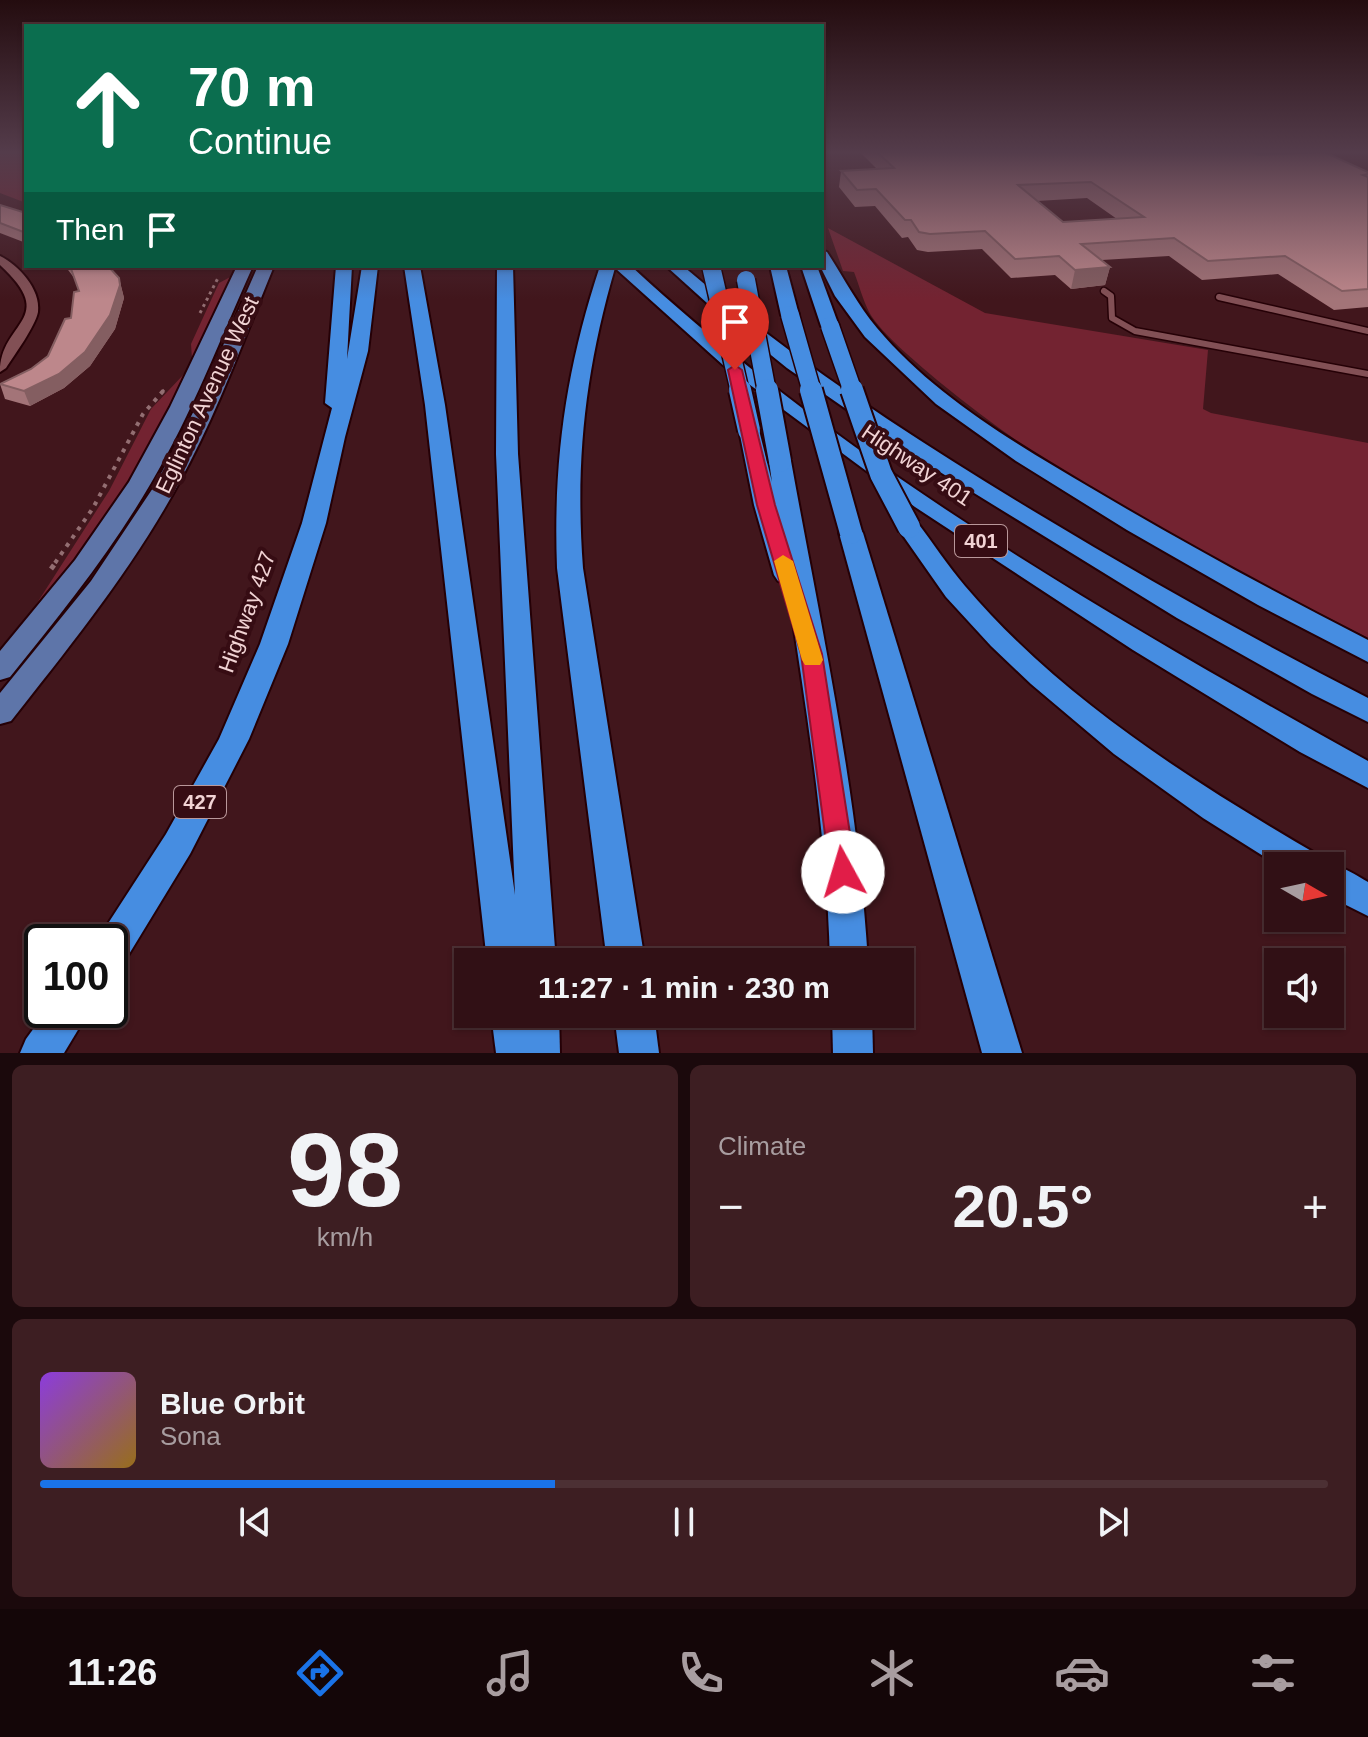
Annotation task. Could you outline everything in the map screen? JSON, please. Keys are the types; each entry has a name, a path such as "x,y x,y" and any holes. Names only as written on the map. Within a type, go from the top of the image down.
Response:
{"highway":[{"path":"824,259 852,308 888,349 975,424 1171,546 1368,652"},
{"path":"334,437 344,268"},
{"name":"Highway 427","path":"128,924 178,844 234,739 270,654 298,575 359,351 370,268"},
{"path":"412,268 435,405 504,948"},
{"path":"505,268 507,454 536,948"},
{"name":"Highway 401","path":"676,268 769,344 911,445 1073,546 1368,711"},
{"path":"711,268 766,505 812,654"},
{"path":"778,268 851,533 1002,1053"},
{"path":"810,268 881,474 909,527 961,598 1018,655 1113,738 1228,819 1284,852"},
{"path":"612,269 579,363 571,411 565,503 570,568 624,948"},
{"name":"Highway 401","path":"612,269 844,447 1087,610 1368,776"},
{"path":"745,273 812,654 838,829 848,948"},
{"path":"1344,887 1368,900"},
{"path":"40,1053 57,1028"},
{"path":"513,1028 516,1053"},
{"path":"539,1028 540,1053"},
{"path":"636,1028 639,1053"},
{"path":"852,1028 853,1053"}],"main road":[{"name":"Eglinton Avenue West","path":"0,670 86,562 137,488 181,406 244,268"},
{"name":"Eglinton Avenue West","path":"0,713 96,592 161,495 202,415 265,268"}],"street":[{"path":"0,259 24,281 32,301 32,314 0,368"}],"lane":[{"path":"1104,291 1111,296 1108,309 1111,318 1120,325 1143,333 1368,374"},
{"path":"1219,297 1368,331"}],"path":[{"path":"199,317 214,285"},
{"path":"44,579 93,508 143,414 170,385"}],"shaded area":[{"path":"828,228 985,313 1208,350 1203,409 1211,413 1368,443 1368,638 1148,523 992,423 902,350 875,321 854,272 843,271"},
{"path":"234,275 147,454 105,521 12,642 109,491 151,409 185,373 192,359 191,344 219,283"}],"building":[{"path":"887,201 1038,201 1063,222 1144,217 1120,201 1368,201 1368,289 1342,291 1285,256 1208,261 1174,238 1081,244 1110,267 1075,270 1059,256 1015,259 985,231 930,234 919,232 911,220 905,220"},
{"path":"0,205 24,212 24,232 0,223"},
{"path":"71,268 110,268 119,278 120,285 110,315 85,352 59,374 24,391 0,384 31,369 48,356 65,319 71,318 74,292 79,291"}],"slow traffic":[{"path":"783,561 813,660"}],"route":[{"path":"735,370 766,505 812,654 843,872"}]}
